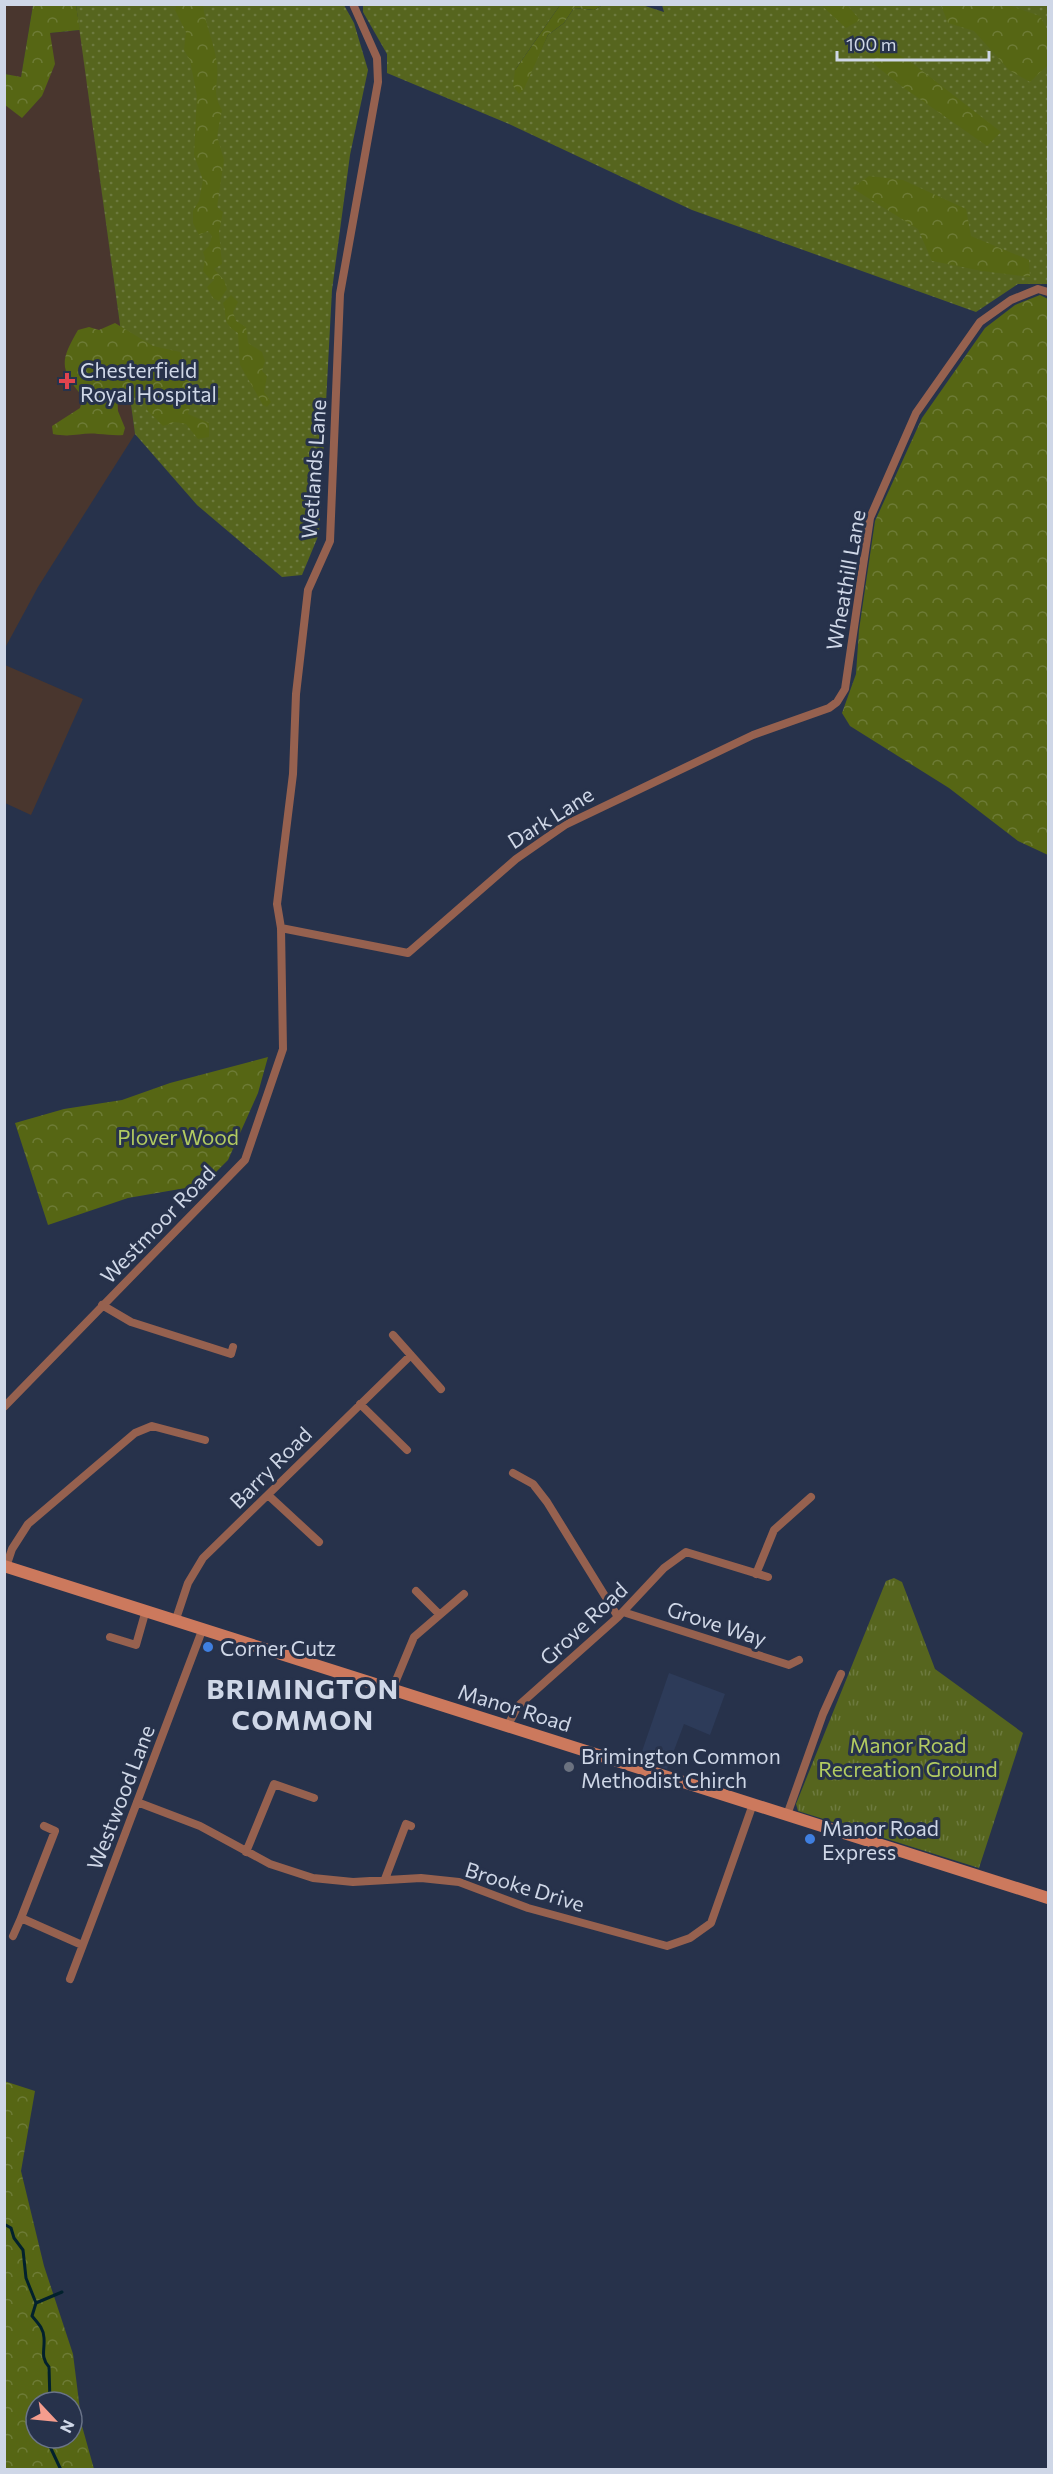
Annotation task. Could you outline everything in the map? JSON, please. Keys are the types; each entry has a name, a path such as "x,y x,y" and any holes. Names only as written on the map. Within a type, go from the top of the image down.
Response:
{"street":[{"name":"Wetlands Lane","path":"281,928 277,904 293,774 296,694 308,590 330,540 340,294 378,82 377,58 353,4"},
{"name":"Wheathill Lane","path":"845,689 870,518 916,413 980,322 1011,300 1038,289 1048,292"},
{"name":"Dark Lane","path":"281,928 408,952 516,859 565,825 753,735 829,708 837,702 845,689"},
{"name":"Westmoor Road","path":"4,1407 244,1160 283,1049 281,928"},
{"path":"102,1305 131,1322 231,1354 233,1347"},
{"path":"393,1335 441,1389"},
{"name":"Barry Road","path":"176,1619 188,1583 202,1558 411,1355"},
{"path":"360,1404 407,1450"},
{"path":"5,1567 12,1549 28,1524 135,1432 152,1426 205,1440"},
{"path":"513,1473 533,1484 547,1502 620,1615"},
{"path":"268,1495 319,1542"},
{"path":"768,1577 756,1574 774,1530 811,1497"},
{"name":"Grove Road","path":"508,1725 518,1706 620,1615 664,1568 686,1551 756,1574"},
{"name":"Manor Road","path":"5,1567 176,1619 392,1690 1048,1898"},
{"path":"416,1591 439,1614"},
{"path":"392,1690 409,1646 439,1614 464,1594"},
{"path":"110,1637 136,1645 146,1610"},
{"name":"Grove Way","path":"620,1615 789,1665 799,1660"},
{"name":"Westwood Lane","path":"70,1979 203,1628"},
{"path":"787,1815 823,1714 841,1674"},
{"path":"246,1852 274,1784 314,1798"},
{"name":"Brooke Drive","path":"137,1802 200,1826 270,1864 313,1878 352,1882 422,1878 459,1882 528,1908 667,1946 690,1938 711,1923 753,1804"},
{"path":"385,1879 406,1824 411,1826"},
{"path":"13,1936 55,1830 44,1826"},
{"path":"21,1918 82,1945"}],"shaded area":[{"path":"4,5 33,5 21,78 5,74"},
{"name":"Chesterfield Royal Hospital","path":"80,30 135,434 38,587 5,648 5,105 22,117 42,96 50,33"},
{"path":"5,665 83,699 31,815 5,803"},
{"path":"669,1673 725,1694 710,1735 684,1724 667,1769 639,1760"}],"green space":[{"path":"363,4 560,5 515,70 535,61 548,35 564,23 574,8 594,10 603,5 642,5 664,12 662,5 1048,5 1048,284 1018,284 976,312 692,210 509,124 387,73 387,54 363,12"},
{"path":"33,5 76,5 80,30 50,33 55,64 42,96 22,118 5,105 5,74 21,77"},
{"path":"76,5 344,5 354,23 368,70 350,155 332,290 319,534 302,575 282,577 197,505 135,434"},
{"path":"176,5 203,5 216,57 216,92 222,110 217,136 224,160 217,207 223,212 219,232 222,264 214,269 224,280 227,289 219,301 213,298 207,287 215,279 210,279 203,271 205,258 203,252 209,246 212,236 208,231 199,235 193,223 193,211 199,201 203,180 194,155 197,96 190,60 184,50 186,32 175,10"},
{"path":"560,5 603,5 594,10 574,8 564,23 548,35 524,89 519,94 513,86 515,70"},
{"path":"821,5 847,5 860,20 846,28"},
{"path":"941,5 1008,5 1040,16 1048,31 1048,65 1030,82 1009,70 974,31 948,23"},
{"path":"879,42 912,63 1001,132 987,146 904,88 870,61 870,47"},
{"path":"869,176 903,180 966,209 971,236 1029,260 1030,277 982,271 932,261 918,229 852,188"},
{"path":"231,295 238,302 233,312 236,321 246,327 248,343 262,352 265,361 262,371 267,376 264,392 271,402 267,407 263,405 240,365 238,333 227,323 223,303"},
{"path":"1040,295 1048,299 1048,855 1018,841 949,788 850,726 842,713 856,674 859,630 875,521 922,418 985,328 1015,305"},
{"path":"115,323 153,346 180,352 189,372 186,378 195,390 188,414 209,423 209,437 198,439 186,424 175,422 163,426 147,410 147,395 128,397 122,388 117,392 118,411 125,428 123,435 53,434 52,426 80,408 83,397 66,372 65,365 65,357 78,330 89,327 99,330"},
{"name":"Plover Wood","path":"268,1057 258,1093 228,1160 203,1185 128,1198 48,1225 15,1123 64,1109 122,1100 170,1083"},
{"name":"Manor Road Recreation Ground","path":"894,1578 902,1582 935,1669 1023,1733 979,1868 798,1811 796,1804 886,1581"},
{"path":"4,2081 35,2091 21,2171 44,2266 73,2354 78,2390 24,2390 24,2450 84,2450 84,2433 94,2469 5,2469"}],"waterway":[{"path":"4,2224 11,2228 14,2238 23,2250 26,2278 36,2303 32,2316 44,2335 44,2357 49,2367 50,2390"},
{"path":"36,2303 62,2292"},
{"path":"52,2450 61,2470"}],"place":[{"name":"Chesterfield Royal Hospital","path":"67,381"},
{"name":"Corner Cutz","path":"208,1647"},
{"name":"Brimington Common Methodist Chirch","path":"569,1767"},
{"name":"Manor Road Express","path":"810,1839"}],"district":[{"name":"BRIMINGTON COMMON","path":"303,1704"}]}
